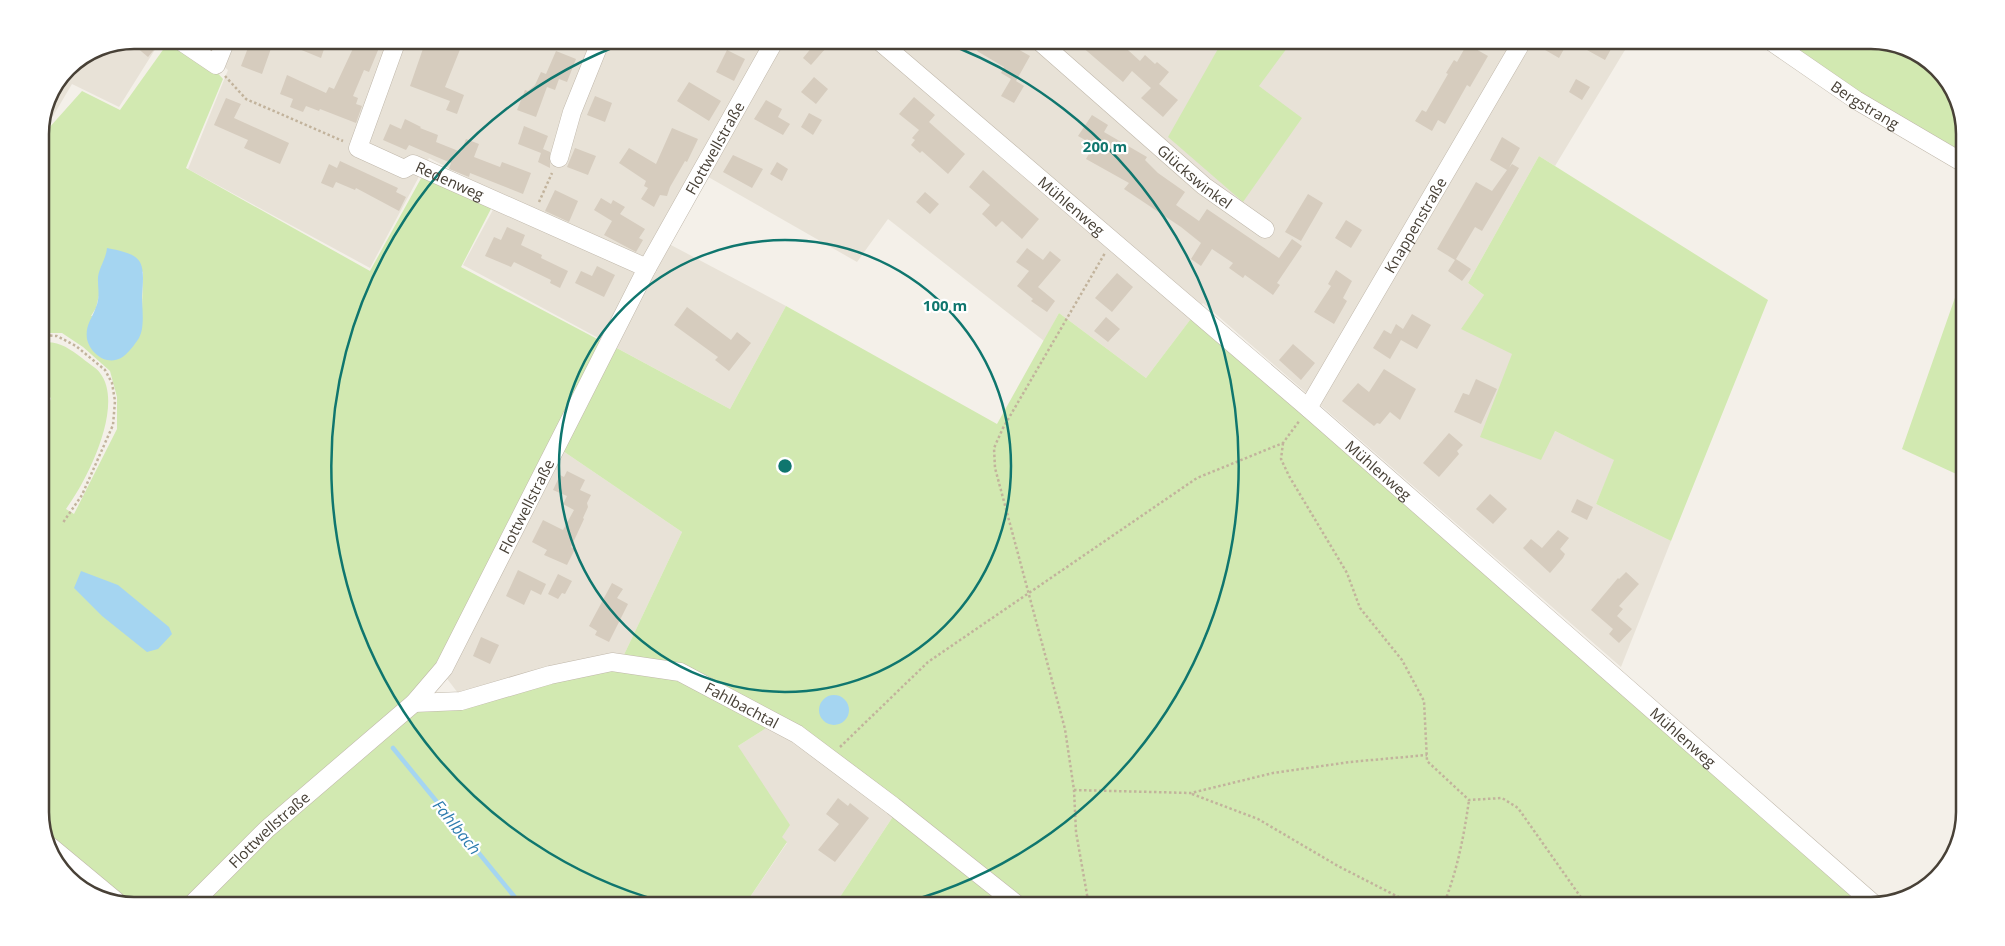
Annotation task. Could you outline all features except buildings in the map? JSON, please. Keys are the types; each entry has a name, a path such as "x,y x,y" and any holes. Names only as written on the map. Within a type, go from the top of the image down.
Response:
{"street":[{"path":"192,49 216,65 222,49"},
{"path":"358,148 394,49"},
{"path":"559,158 572,112 597,49"},
{"name":"Flottwellstraße","path":"199,897 267,828 414,703 444,668 647,268 770,49"},
{"name":"Mühlenweg","path":"888,49 1308,408 1866,897"},
{"name":"Glückswinkel","path":"1048,49 1204,186 1265,229"},
{"name":"Knappenstraße","path":"1308,408 1518,49"},
{"name":"Bergstrang","path":"1782,49 1856,100 1956,159"},
{"name":"Redenweg","path":"358,148 404,169 413,164 647,268"},
{"name":"Fahlbachtal","path":"414,703 461,701 550,675 612,662 680,672 797,734 893,806 1008,897"},
{"path":"62,858 104,892"}],"path":[{"path":"216,65 246,99 358,148"},
{"path":"532,217 559,158"},
{"path":"1087,897 1076,832 1074,790 1065,729 994,468 994,448 1003,428 1112,242"},
{"path":"49,336 57,336 76,346 105,370 112,382 115,401 113,425 82,495 62,524"},
{"path":"1308,408 1283,443 1281,459 1289,476 1347,573 1360,608 1402,660 1424,701 1427,761 1469,800 1502,798 1518,808 1581,897"},
{"path":"828,758 928,662 1029,592 1197,478 1283,443"},
{"path":"1074,790 1190,793 1273,773 1350,762 1427,755"},
{"path":"1190,793 1258,819 1338,866 1398,897"},
{"path":"1446,897 1460,854 1469,800"}],"shaded area":[{"path":"155,49 119,107 72,84 50,120 58,96 66,82 91,60 117,50"},
{"path":"201,49 1626,49 1555,166 1539,156 1468,283 1484,295 1513,354 1555,431 1615,460 1596,504 1671,541 1621,667 1203,303 1146,378 1059,313 1044,341 888,219 857,262 696,170 654,236 786,306 730,409 463,265 501,195 429,158 370,268 188,169 228,70"},
{"path":"560,449 682,532 622,659 461,697 445,676"},
{"path":"771,725 894,815 840,897 750,897 787,843 781,837 738,746"}],"green space":[{"path":"164,49 186,49 215,70 223,79 186,168 370,271 424,173 494,203 461,267 601,341 432,673 196,897 124,896 57,847 50,829 49,403 51,398 49,397 49,342 58,344 72,351 94,367 100,373 107,387 106,423 100,442 84,480 66,509 74,514 117,429 117,397 110,371 83,347 62,333 49,333 49,128 82,91 120,110","holes":["106,256 143,272 142,309 91,316 96,308 100,291 98,280"]},
{"path":"1218,49 1286,49 1259,86 1302,118 1243,202 1168,137"},
{"path":"1793,49 1888,50 1914,60 1923,66 1942,86 1952,106 1955,117 1956,148 1858,95"},
{"path":"1539,156 1768,300 1671,541 1596,504 1614,460 1555,431 1541,460 1480,437 1512,354 1461,329 1484,295 1468,283"},
{"path":"1956,295 1956,474 1902,449"},
{"path":"786,306 997,424 1059,313 1146,378 1193,316 1858,897 1013,897 864,781 678,668 622,659 682,532 560,449 613,346 730,409"},
{"path":"612,667 674,674 771,725 738,746 790,825 782,837 787,842 750,897 206,897 267,833 414,708"},
{"path":"894,815 998,897 840,897"}],"water":[{"path":"107,248 128,253 135,257 142,266 143,274 143,323 141,334 126,354 115,360 100,357 91,349 87,339 88,326 97,303 98,277"},
{"path":"81,571 118,585 169,627 172,634 158,649 147,652 102,616 74,588"},
{"path":"834,695 845,699 849,710 845,721 834,725 823,721 819,710 823,699"}],"waterway":[{"name":"Fahlbach","path":"393,748 515,897"}]}
